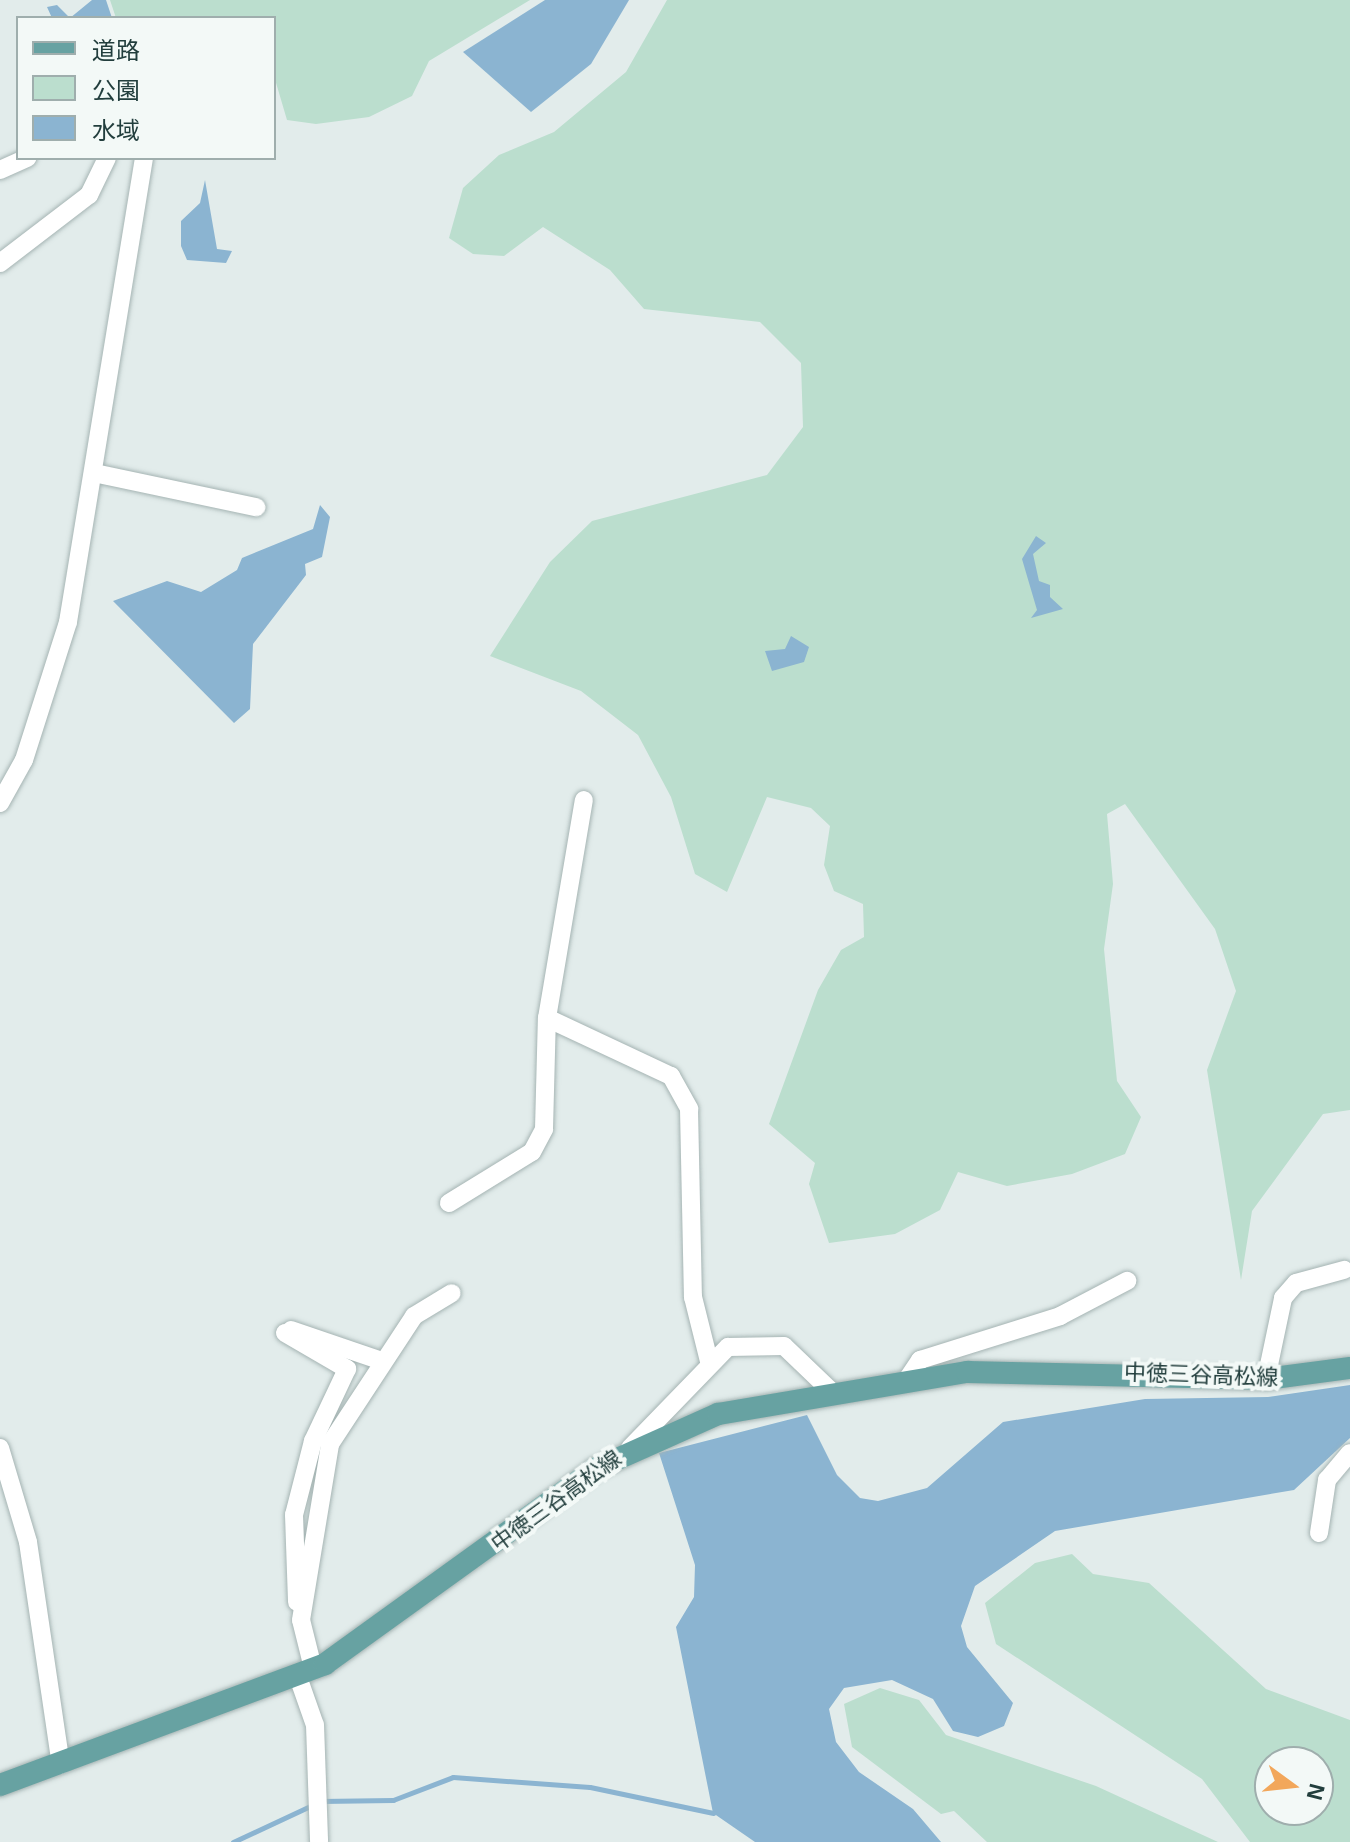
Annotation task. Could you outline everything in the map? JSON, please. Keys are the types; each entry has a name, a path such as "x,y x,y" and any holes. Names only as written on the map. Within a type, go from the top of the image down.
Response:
{"main road":[{"name":"中徳三谷高松線","path":"0,1785 61,1765 305,1671 422,1601 630,1448 718,1414 908,1378 1067,1369 1266,1379 1350,1368"}],"street":[{"path":"0,170 22,160"},
{"path":"0,263 89,195 106,160"},
{"path":"0,803 24,760 68,622 144,160"},
{"path":"94,473 256,507"},
{"path":"449,1203 532,1152 544,1129 547,1018 584,800"},
{"path":"547,1018 671,1076 689,1109 693,1297 709,1361"},
{"path":"1266,1379 1283,1298 1296,1283 1344,1270"},
{"path":"908,1378 920,1360 1060,1316 1127,1281"},
{"path":"301,1620 330,1444 414,1316 452,1293"},
{"path":"319,1842 315,1803 315,1725 305,1671 294,1515 313,1441 347,1369 285,1333 304,1329 382,1361"},
{"path":"630,1448 709,1361 728,1347 784,1346 833,1393"},
{"path":"0,1448 28,1542 61,1765"},
{"path":"1319,1533 1327,1480 1350,1453"}],"green space":[{"path":"110,0 530,0 429,61 412,96 369,117 316,124 287,120 276,83 276,16 115,16"},
{"path":"667,0 1350,0 1350,1110 1323,1114 1252,1211 1241,1280 1207,1070 1236,991 1215,929 1125,804 1107,814 1113,884 1104,949 1117,1081 1141,1117 1125,1154 1072,1174 1007,1186 958,1172 940,1210 895,1234 829,1243 809,1184 815,1163 769,1124 818,990 841,950 864,937 863,904 834,891 824,865 830,826 811,808 767,797 727,892 695,874 671,797 638,735 581,691 490,656 550,562 592,521 767,475 803,427 801,363 760,322 644,309 610,270 543,227 504,256 473,254 449,238 463,188 499,155 554,132 626,72"},
{"path":"1072,1554 1093,1574 1149,1583 1266,1689 1350,1720 1350,1842 1250,1842 1202,1779 996,1644 985,1603 1035,1563"},
{"path":"880,1688 919,1700 946,1735 1096,1786 1218,1842 987,1842 954,1811 941,1814 852,1747 844,1704"}],"water":[{"path":"92,0 106,0 111,16 72,16"},
{"path":"545,0 629,0 591,64 531,112 463,52"},
{"path":"57,5 68,16 51,16 47,7"},
{"path":"205,180 217,249 232,251 226,263 187,260 181,246 181,221 200,203"},
{"path":"320,505 330,517 322,557 305,564 306,575 253,644 250,709 234,723 113,601 167,581 201,592 237,570 242,558 313,529"},
{"path":"1036,536 1046,543 1033,554 1039,581 1050,585 1050,597 1063,609 1031,618 1037,610 1022,559"},
{"path":"791,636 809,647 804,662 772,671 765,651 785,649"},
{"path":"1350,1385 1350,1438 1294,1490 1055,1531 975,1586 961,1626 967,1647 1013,1703 1004,1726 978,1737 953,1731 933,1699 892,1680 844,1688 829,1709 836,1742 859,1772 913,1809 941,1842 755,1842 713,1813 676,1627 694,1597 695,1565 659,1453 807,1415 837,1475 860,1498 878,1501 927,1488 1003,1422 1145,1399 1268,1397"}],"waterway":[{"path":"233,1842 321,1801 393,1800 453,1777 590,1787 713,1813"}]}
